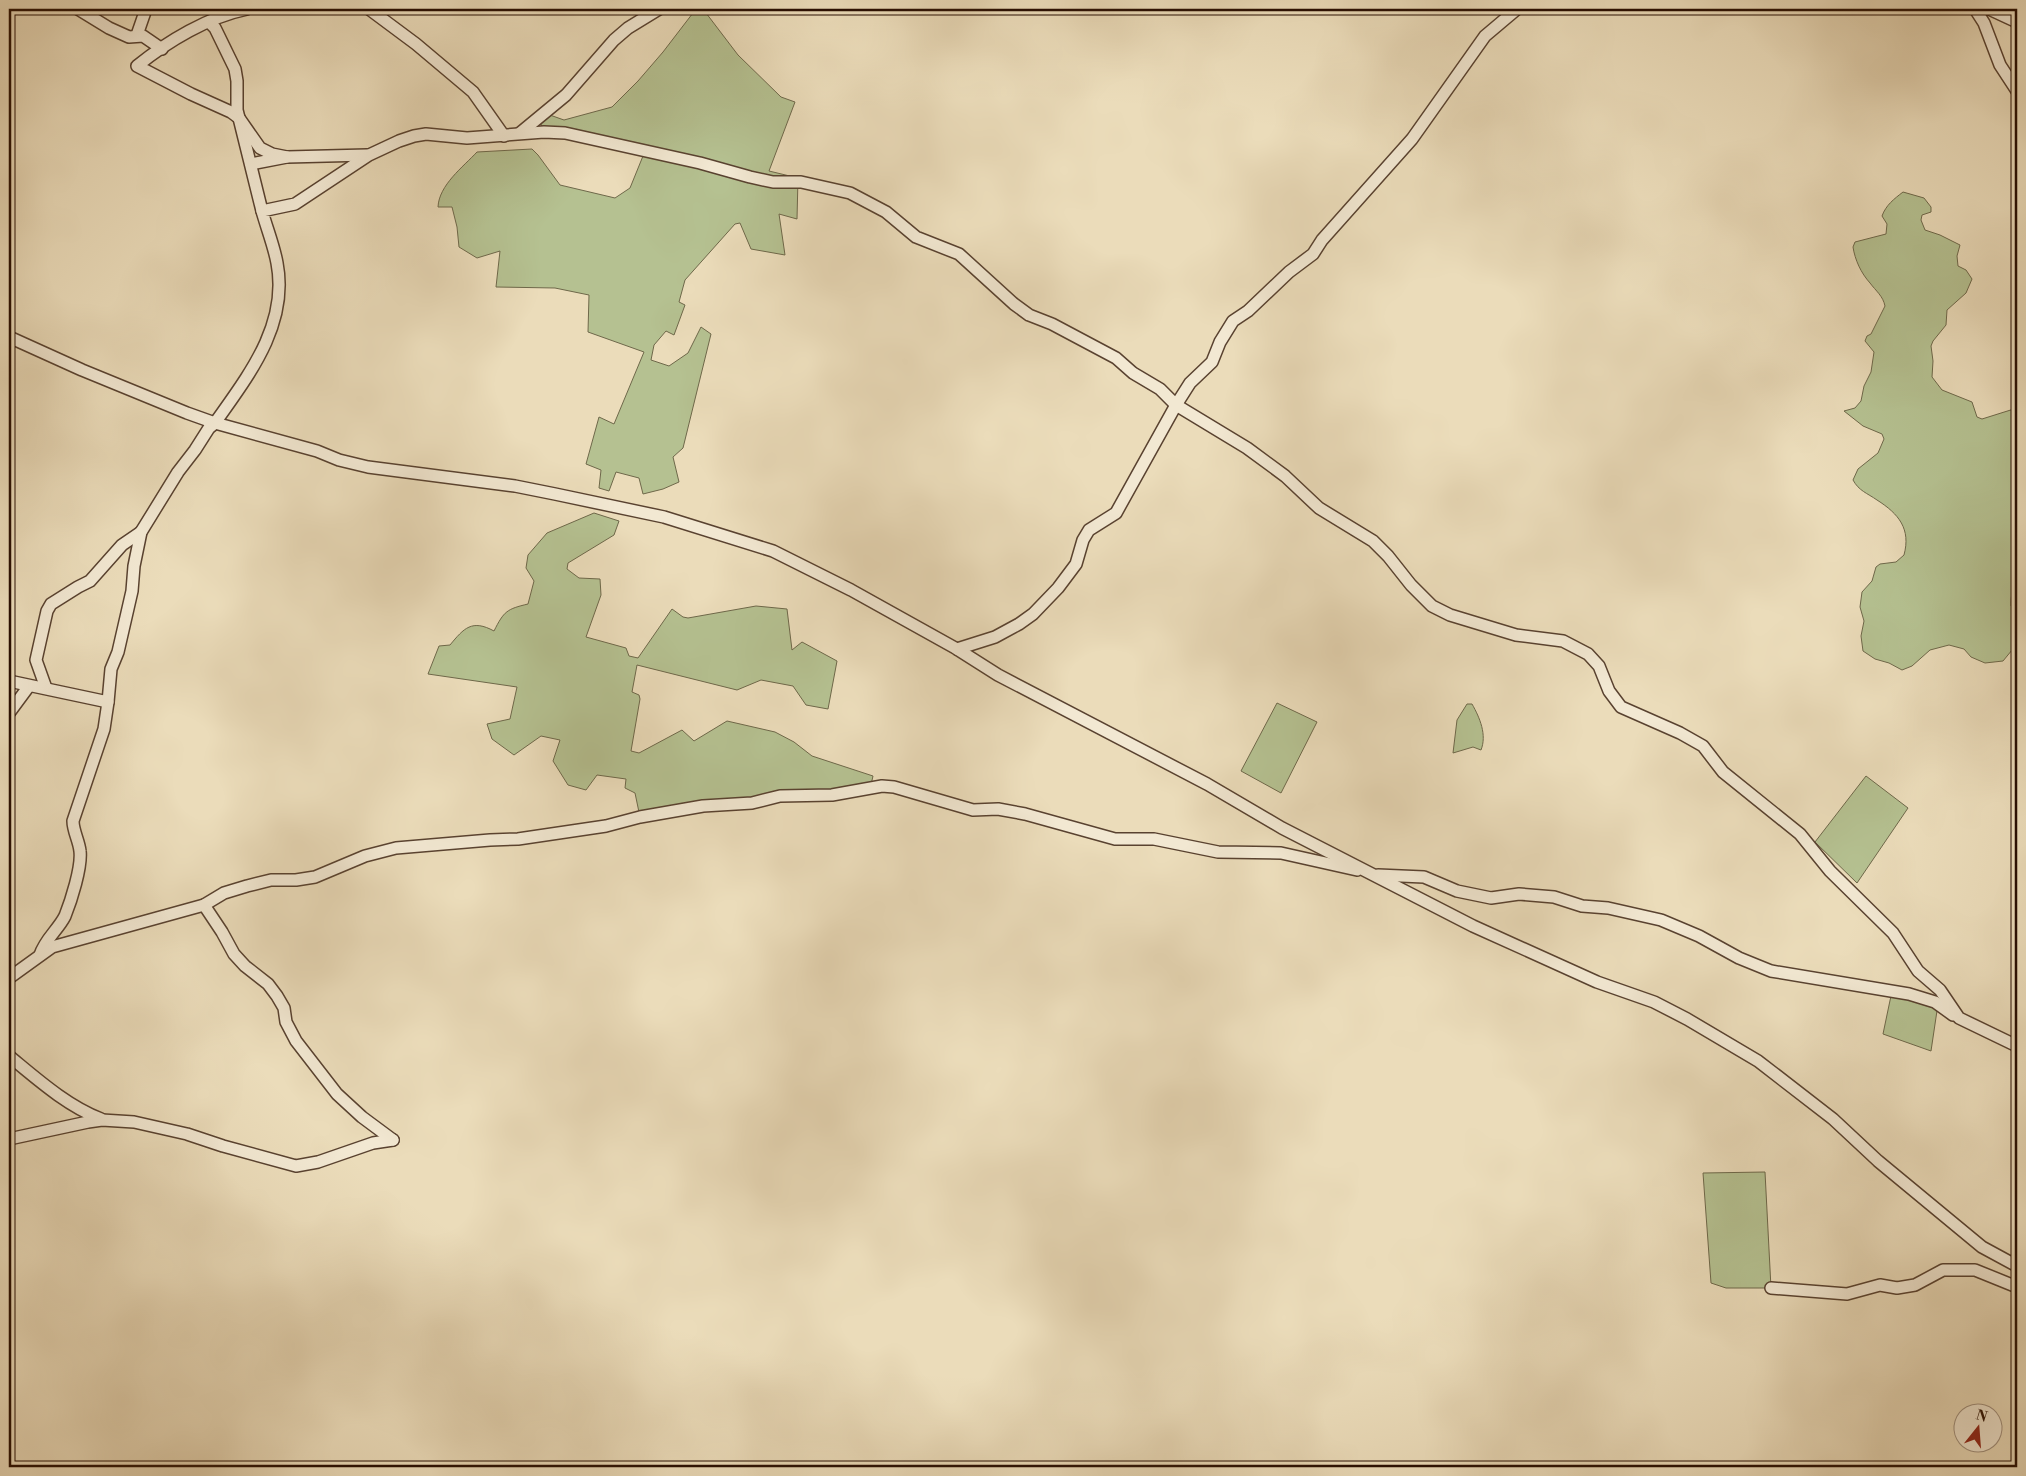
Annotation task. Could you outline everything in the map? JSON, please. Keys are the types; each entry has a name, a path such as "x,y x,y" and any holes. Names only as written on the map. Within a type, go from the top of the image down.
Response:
{"street":[{"path":"78,9 125,36 132,37 137,35 146,38 162,49"},
{"path":"137,35 146,9"},
{"path":"247,9 222,13 137,66 190,94 228,111 239,118 260,148 272,154 287,157"},
{"path":"370,9 416,44 473,92 504,136"},
{"path":"519,134 566,95 614,40 628,28 659,9"},
{"path":"957,649 995,636 1019,624 1033,614 1058,588 1076,564 1083,540 1089,530 1116,513 1176,405 1190,383 1212,362 1220,342 1233,320 1248,311 1289,272 1313,254 1322,240 1412,139 1485,36 1517,9"},
{"path":"1975,9 1984,23 2000,65 2017,92"},
{"path":"1990,9 2017,22"},
{"path":"40,955 46,942 63,920 76,878 81,852 73,826 100,742 108,702 111,669 118,652 132,591 134,566 141,532 178,472 209,428 215,423 265,347 277,310 277,264 237,110 234,69 215,28 209,22"},
{"path":"262,212 295,204 369,155 400,141 426,134 467,138 565,133 700,163 773,182 808,183 850,193 886,212 916,237 959,254 1021,310 1116,358 1133,373 1160,389 1176,405 1240,442 1285,476 1319,508 1373,541 1432,606 1450,616 1516,635 1564,641 1588,654 1599,666 1609,691 1621,707 1680,733 1702,746 1723,772 1800,834 1830,871 1893,933 1918,971 1940,990 1959,1018"},
{"path":"251,164 287,157 369,155"},
{"path":"9,337 82,370 215,423 368,467 539,491 652,514 773,551 851,590 957,649 998,675 1207,784 1282,828 1375,874 1473,926 1597,982 1654,1002 1687,1019 1758,1061 1833,1119 1878,1161 1982,1247 2017,1266"},
{"path":"46,688 36,660 47,611 51,604 90,581 122,545 141,532"},
{"path":"9,681 108,702"},
{"path":"9,713 29,686"},
{"path":"9,978 23,970 52,947 204,904 224,893 248,886 271,880 296,880 315,877 357,859 396,848 490,840 518,840 606,826 678,810 752,803 780,796 832,795 882,786 894,787 973,810 998,809 1025,814 1115,839 1154,839 1218,852 1281,854 1375,874 1405,874 1424,877 1457,891 1491,898 1519,894 1554,897 1582,906 1608,908 1661,920 1699,936 1739,958 1771,971 1909,994 1936,1002 1978,1029 2017,1046"},
{"path":"9,1139 72,1124 102,1120 134,1122 187,1134 296,1166 318,1162 373,1143 394,1140 362,1117 336,1094 296,1041 286,1022 284,1008 277,996 268,984 245,966 234,954 204,904"},
{"path":"9,1056 80,1109 102,1120"},
{"path":"1772,1288 1846,1294 1880,1285 1897,1288 1914,1285 1943,1270 1975,1270 2017,1287"}],"green space":[{"path":"696,9 703,9 738,55 781,97 795,102 769,171 798,178 797,219 779,214 785,255 751,249 740,223 735,224 685,280 679,302 685,305 674,335 666,331 654,345 651,360 669,366 688,353 701,327 711,334 683,448 673,457 679,482 663,489 643,494 639,478 616,472 609,491 599,488 601,470 586,464 599,417 614,424 644,352 588,332 589,295 555,288 496,287 500,251 477,258 459,247 452,207 438,207 439,199 447,184 477,152 532,149 560,185 615,198 630,188 643,156 573,138 544,136 540,120 547,114 564,120 612,107 663,52"},
{"path":"1903,192 1924,198 1931,207 1931,212 1922,215 1921,220 1925,230 1960,245 1957,256 1958,266 1966,270 1972,279 1966,293 1947,310 1946,325 1933,341 1931,346 1933,361 1932,377 1942,390 1972,402 1977,417 1982,419 2017,408 2017,446 2015,448 2017,454 2017,586 2012,592 2011,606 2017,611 2017,644 2003,661 1985,663 1971,657 1964,649 1949,645 1930,650 1912,666 1902,670 1889,663 1875,659 1863,651 1861,636 1864,621 1860,607 1862,592 1872,581 1876,567 1880,564 1896,562 1904,555 1906,537 1897,517 1885,505 1855,484 1853,480 1858,469 1878,453 1884,439 1882,434 1863,426 1844,411 1855,408 1861,401 1864,386 1871,372 1874,352 1865,341 1867,336 1871,334 1885,306 1881,296 1861,271 1853,247 1855,242 1886,234 1887,224 1882,216 1888,205"},
{"path":"594,513 619,521 614,535 568,563 567,569 579,578 600,579 601,595 586,637 626,648 629,656 638,658 672,609 683,617 688,618 756,606 787,609 792,650 802,642 837,661 828,709 806,705 793,686 761,680 737,690 637,665 632,692 639,695 640,699 631,751 639,753 682,730 694,741 727,721 775,732 794,742 812,756 873,776 870,789 640,817 635,793 625,788 626,779 597,775 586,790 568,785 553,761 560,740 541,736 514,755 492,739 487,724 510,719 517,687 428,674 439,646 450,645 469,627 480,626 494,631 507,612 528,604 534,581 526,568 528,555 547,533"},
{"path":"1277,703 1317,722 1281,793 1241,771"},
{"path":"1467,704 1472,704 1478,715 1483,733 1483,744 1481,750 1473,747 1453,753 1457,720"},
{"path":"1866,776 1908,808 1857,883 1815,842"},
{"path":"1892,991 1938,1004 1931,1051 1883,1034"},
{"path":"1765,1172 1771,1288 1726,1288 1711,1283 1703,1173"}]}
